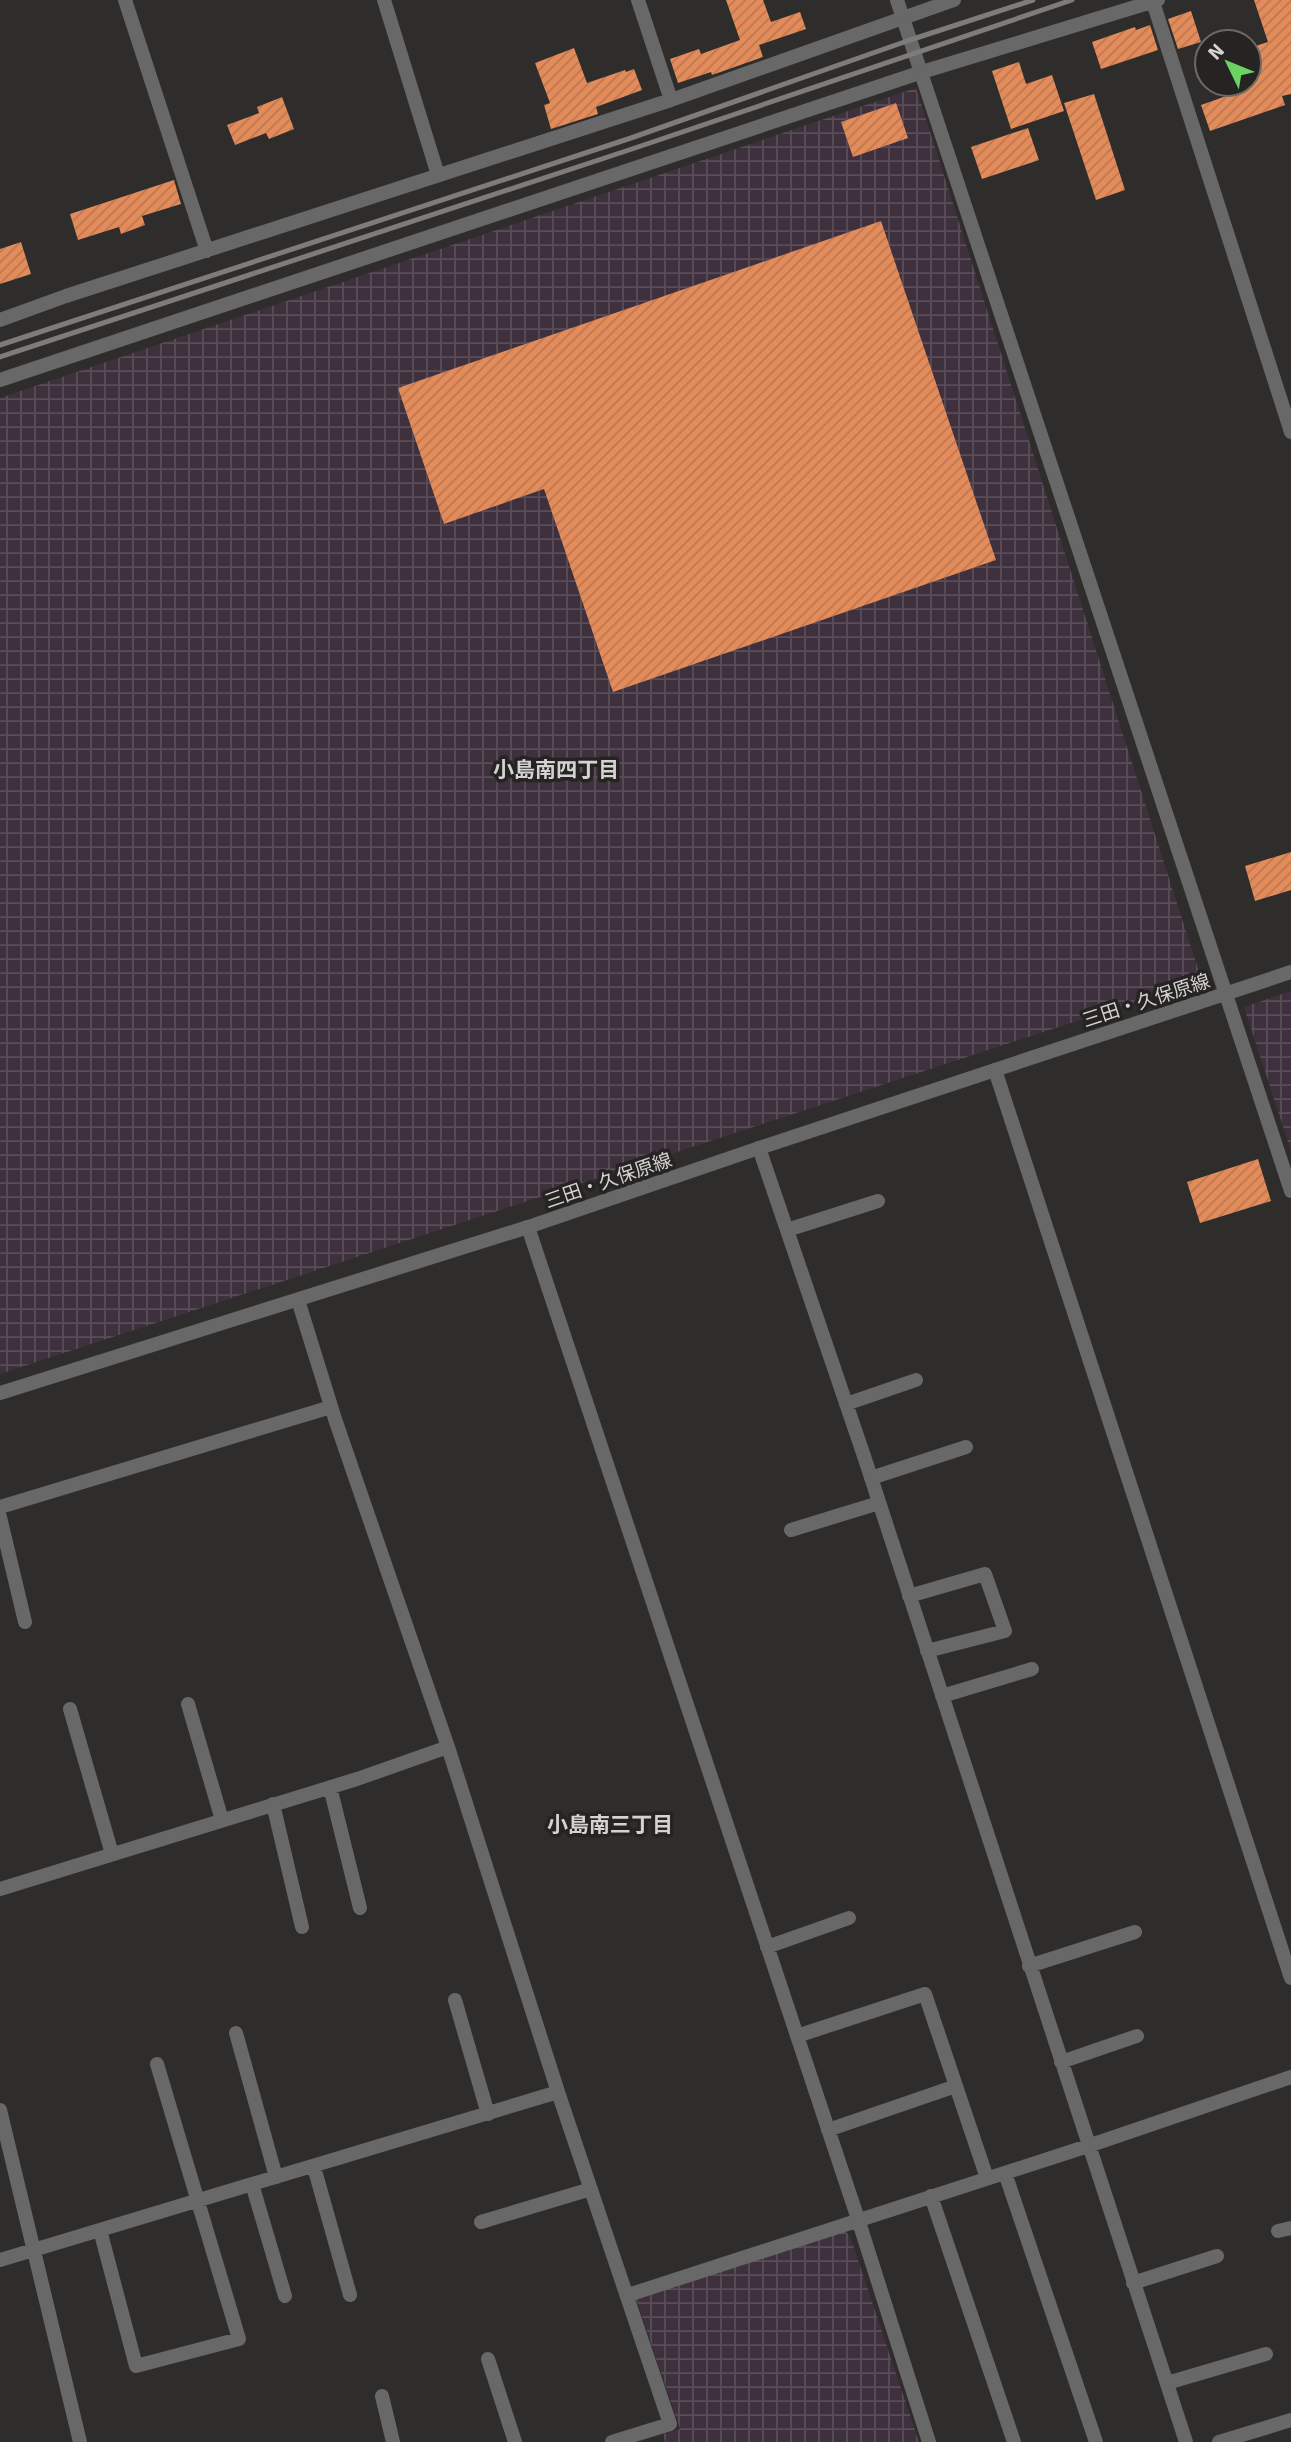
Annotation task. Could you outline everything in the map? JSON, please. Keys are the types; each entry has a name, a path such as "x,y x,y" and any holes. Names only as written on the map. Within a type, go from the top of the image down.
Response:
{"street":[{"path":"125,0 207,251"},
{"path":"384,0 438,175"},
{"path":"638,0 671,100"},
{"path":"897,0 1291,1191"},
{"path":"0,320 671,100 954,0"},
{"path":"0,380 922,72 1155,1 1291,432"},
{"name":"三田・久保原線","path":"0,1393 528,1227 1291,972"},
{"path":"995,1070 1291,1978"},
{"path":"759,1148 871,1478 1186,2442"},
{"path":"787,1230 878,1201"},
{"path":"528,1227 858,2219 929,2442"},
{"path":"298,1300 331,1407 448,1747 558,2092 670,2424 612,2442"},
{"path":"846,1404 916,1380"},
{"path":"0,1507 331,1407"},
{"path":"871,1478 966,1447"},
{"path":"791,1530 879,1503"},
{"path":"0,1517 25,1622"},
{"path":"909,1596 985,1574 1005,1631 928,1651"},
{"path":"942,1696 1032,1669"},
{"path":"188,1704 222,1820"},
{"path":"70,1709 112,1854"},
{"path":"0,1889 330,1787 448,1747"},
{"path":"330,1787 360,1908"},
{"path":"273,1804 302,1927"},
{"path":"767,1947 849,1918"},
{"path":"1029,1966 1135,1932"},
{"path":"797,2036 925,1994 987,2178"},
{"path":"455,2000 488,2114"},
{"path":"236,2033 276,2177"},
{"path":"1061,2062 1137,2036"},
{"path":"100,2230 136,2366 239,2339 157,2064"},
{"path":"628,2295 1088,2146 1291,2077"},
{"path":"828,2130 956,2086"},
{"path":"0,2260 558,2092"},
{"path":"0,2110 80,2442"},
{"path":"314,2166 350,2295"},
{"path":"1005,2173 1096,2442"},
{"path":"253,2184 285,2296"},
{"path":"481,2222 591,2189"},
{"path":"931,2196 1014,2442"},
{"path":"1133,2284 1217,2256"},
{"path":"1167,2383 1266,2354"},
{"path":"488,2359 515,2442"},
{"path":"382,2396 393,2442"},
{"path":"1219,2442 1291,2420"}],"shaded area":[{"path":"916,88 1200,975 1193,983 0,1374 0,398"},
{"path":"1291,991 1291,1151 1244,1007"},
{"path":"845,2231 850,2236 919,2442 665,2442 663,2434 680,2429 636,2299"}],"building":[{"path":"726,0 763,0 771,22 800,12 806,29 759,45 763,57 712,75 711,72 678,83 670,59 699,49 701,54 740,40"},
{"path":"1254,0 1291,0 1291,94 1282,96 1285,105 1210,131 1201,105 1221,98 1263,98 1263,44 1268,42"},
{"path":"1191,11 1196,28 1193,28 1193,44 1178,49 1168,19"},
{"path":"1150,25 1158,50 1101,69 1092,42 1135,27 1136,30"},
{"path":"574,48 587,83 634,69 642,90 596,107 598,114 551,129 544,105 550,103 535,63"},
{"path":"1019,62 1026,84 1052,75 1064,111 1011,129 992,71"},
{"path":"1094,94 1125,190 1096,200 1064,103"},
{"path":"282,97 294,129 269,139 266,133 235,145 227,125 259,113 257,107"},
{"path":"896,103 908,138 853,157 841,122"},
{"path":"1028,128 1039,160 982,179 971,147"},
{"path":"174,180 181,204 142,216 145,225 121,234 119,227 78,240 70,214"},
{"path":"881,221 996,560 613,692 544,489 444,524 398,388"},
{"path":"21,242 31,274 0,284 0,249"},
{"path":"1291,852 1291,890 1255,901 1245,866"},
{"path":"1258,1159 1271,1201 1200,1223 1187,1182"}],"railway":[{"path":"0,345 628,139 1033,0"},
{"path":"0,357 632,149 1072,0"}],"district":[{"name":"小島南四丁目","path":"556,770"},
{"name":"小島南三丁目","path":"610,1825"}]}
